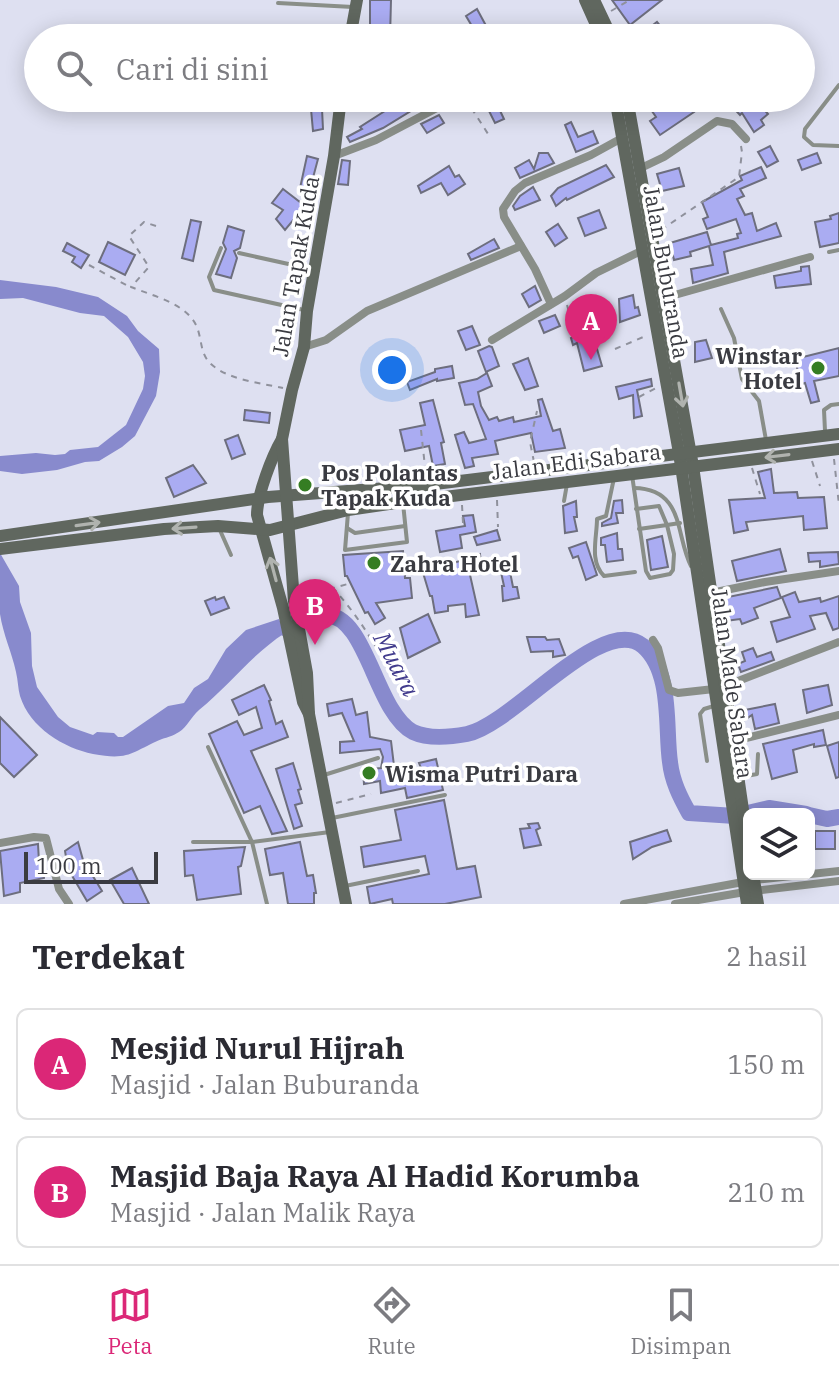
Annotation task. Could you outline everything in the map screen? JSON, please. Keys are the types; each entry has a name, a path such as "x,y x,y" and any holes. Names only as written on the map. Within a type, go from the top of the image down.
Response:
{"street":[{"path":"585,0 596,24"},
{"path":"594,0 606,24"},
{"path":"353,24 356,4"},
{"name":"Jalan Tapak Kuda","path":"259,499 282,439 304,347 313,270 339,112"},
{"path":"334,156 376,140 429,112"},
{"name":"Jalan Buburanda","path":"617,112 667,386 685,452"},
{"name":"Jalan Buburanda","path":"630,112 664,298 685,452"},
{"path":"641,168 664,157 713,122 721,120 736,127 746,139"},
{"path":"551,304 502,212 505,204 518,188 622,138"},
{"path":"304,347 326,340 367,311 521,246"},
{"path":"492,340 617,260 643,250"},
{"path":"664,298 810,257"},
{"name":"Jalan Edi Sabara","path":"9,539 259,499 427,485 839,434"},
{"name":"Jalan Tapak Kuda","path":"282,439 291,496"},
{"name":"Jalan Edi Sabara","path":"9,539 218,526 262,530 348,510 403,502 836,449"},
{"path":"685,452 687,467"},
{"name":"Jalan Made Sabara","path":"687,467 696,575 734,741 735,835 751,890"},
{"name":"Jalan Made Sabara","path":"687,467 711,593 720,688 716,706 743,818"},
{"path":"291,496 301,522"},
{"path":"291,496 287,525 291,605 303,702 309,714 346,904"},
{"path":"259,499 257,510 262,530 291,605"},
{"path":"0,549 9,539"},
{"path":"711,593 839,571"},
{"path":"653,640 669,690 678,693 720,688 839,642"},
{"path":"734,741 839,715"},
{"path":"0,843 46,838 59,889 69,904"},
{"path":"675,904 839,871"},
{"path":"628,904 839,881"}],"lane":[{"path":"278,3 356,4"},
{"path":"839,85 805,129 804,137 813,145 839,146"},
{"path":"221,248 209,277 214,290 307,311"},
{"path":"829,252 839,250"},
{"path":"239,253 313,270"},
{"path":"721,309 734,338 742,379 759,401 766,442"},
{"path":"825,436 824,410 839,404"},
{"path":"632,474 636,509 646,571 650,578 670,574 675,567 667,525 659,506 636,509"},
{"path":"615,475 606,516 597,519 597,567 604,576 635,572"},
{"path":"564,501 568,482"},
{"path":"633,488 656,492 664,498 680,523 688,562 696,575"},
{"path":"348,510 345,550 353,551 407,542 403,502"},
{"path":"639,529 680,523"},
{"path":"218,526 231,555"},
{"path":"347,528 355,533 405,526"},
{"path":"707,761 700,714 704,709 716,706"},
{"path":"208,747 252,842 267,904"},
{"path":"736,785 757,774 758,754"},
{"path":"322,776 378,758"},
{"path":"193,842 252,842 330,818 445,795"},
{"path":"343,887 418,871"}],"path":[{"path":"603,16 630,0"},
{"path":"474,112 490,137"},
{"path":"653,236 739,177 742,152 736,127"},
{"path":"131,287 149,267 129,236 144,222 156,226"},
{"path":"89,265 131,287 172,303 193,321 199,332 201,348 214,367 228,374 292,390"},
{"path":"565,296 573,327"},
{"path":"615,349 657,332"},
{"path":"639,397 650,390 667,386"},
{"path":"535,471 530,442 537,411"},
{"path":"421,430 427,485"},
{"path":"836,449 839,505"},
{"path":"809,452 820,486"},
{"path":"750,459 760,494"},
{"path":"497,491 498,527"},
{"path":"462,495 463,523"},
{"path":"291,605 332,587 351,583"},
{"path":"332,587 350,606 395,680"},
{"path":"330,818 371,794"}],"water":[{"path":"0,280 56,287 98,297 127,316 138,331 159,349 160,372 156,396 135,436 122,447 99,461 57,470 22,474 0,471 0,456 55,455 98,447 126,425 143,389 145,376 143,362 128,337 104,316 23,298 0,299"},
{"path":"0,553 19,586 20,602 31,633 32,666 37,687 58,717 70,727 93,735 97,732 114,733 123,737 168,706 184,703 194,688 208,679 226,649 246,630 279,619 285,633 251,660 177,733 123,756 82,751 49,735 32,718 20,696 0,614"}],"building":[{"path":"370,0 391,0 390,24 370,24"},
{"path":"612,0 662,0 631,24"},
{"path":"477,9 485,24 471,24 466,16"},
{"path":"311,112 322,112 323,129 313,131"},
{"path":"383,112 409,112 383,128 350,142 347,137 362,129 360,127"},
{"path":"490,112 501,112 504,119 495,123"},
{"path":"653,112 694,112 660,135 650,121 656,117"},
{"path":"737,112 768,114 761,120 764,125 754,132 742,113"},
{"path":"439,115 444,123 427,133 421,124"},
{"path":"571,122 578,137 593,131 598,143 576,152 565,125"},
{"path":"770,146 778,161 767,167 758,152"},
{"path":"539,153 548,153 554,163 520,178 515,168 529,160 534,169"},
{"path":"817,153 821,163 802,170 798,160"},
{"path":"307,156 318,159 310,189 300,188"},
{"path":"342,160 350,161 348,185 338,184"},
{"path":"606,165 614,177 566,198 556,206 551,196 558,188"},
{"path":"449,166 455,177 459,175 465,184 448,195 441,183 421,193 418,186"},
{"path":"761,167 766,178 740,189 744,196 737,199 745,215 752,213 757,231 776,223 781,236 724,252 728,273 693,283 691,269 713,265 709,246 690,252 691,256 674,260 670,243 707,232 711,245 738,238 737,234 741,233 736,219 707,229 703,219 708,217 702,202 742,180 740,176"},
{"path":"679,168 684,186 662,191 657,174"},
{"path":"533,187 540,200 515,210 513,206 520,196"},
{"path":"283,189 305,206 285,230 276,219 283,210 272,203"},
{"path":"599,210 606,228 585,236 578,218"},
{"path":"839,213 839,243 820,247 815,222 831,219 830,216"},
{"path":"191,220 201,222 193,261 182,258"},
{"path":"558,224 567,238 555,246 546,232"},
{"path":"228,226 244,231 240,248 234,251 237,258 231,278 216,274 226,249 223,243"},
{"path":"494,239 499,248 471,260 468,254"},
{"path":"108,242 135,255 125,275 99,262"},
{"path":"67,243 89,255 81,268 72,262 75,257 63,251"},
{"path":"809,266 811,284 776,288 774,276 801,271 801,267"},
{"path":"535,286 541,300 529,307 522,294"},
{"path":"633,295 635,308 638,307 640,315 620,322 619,299"},
{"path":"555,315 560,326 544,333 539,321"},
{"path":"472,326 480,345 466,350 458,331"},
{"path":"582,333 589,351 597,349 602,366 584,371 577,343 573,345 571,338"},
{"path":"706,340 712,358 695,362 695,342"},
{"path":"489,346 499,366 486,372 478,351"},
{"name":"Winstar Hotel","path":"839,348 839,376 814,381 819,401 811,403 805,383 801,384 795,359"},
{"path":"528,358 538,386 525,390 513,364"},
{"path":"452,366 454,378 437,379 410,390 407,382 435,372 435,369"},
{"path":"487,373 492,386 478,392 489,420 513,417 514,422 541,416 538,400 542,399 553,431 560,429 565,448 535,452 531,433 495,441 498,454 472,458 474,466 465,468 455,435 464,432 469,443 486,439 473,404 465,405 459,383"},
{"path":"651,379 652,386 637,390 642,416 634,418 633,395 619,399 616,387"},
{"path":"433,400 444,442 441,443 445,464 433,466 429,446 405,451 400,430 425,425 420,403"},
{"path":"245,410 270,413 269,423 244,420"},
{"path":"238,435 245,454 232,459 225,440"},
{"path":"193,465 206,483 174,497 166,478"},
{"path":"771,469 774,493 797,492 798,498 824,497 827,528 804,530 803,516 746,522 748,530 734,533 729,500 765,498 758,472"},
{"path":"622,500 623,513 616,513 618,523 602,526 611,518 614,501"},
{"path":"576,501 577,517 574,517 577,531 565,533 563,506"},
{"path":"473,515 476,532 460,535 462,548 440,552 436,531 465,526 463,516"},
{"path":"497,530 500,540 477,545 474,537"},
{"path":"617,533 618,549 622,549 623,560 607,562 601,538"},
{"path":"662,536 668,567 651,570 647,540"},
{"path":"586,542 597,575 586,580 578,556 573,558 569,548"},
{"path":"780,549 786,571 737,581 732,561"},
{"path":"403,551 405,578 410,578 412,598 376,603 385,618 375,624 368,612 365,613 345,576 343,555"},
{"path":"838,552 839,564 820,567 820,561 809,562 808,553"},
{"path":"480,554 481,563 468,566 479,615 466,617 465,604 448,606 448,611 435,613 421,566 437,561 439,568"},
{"path":"508,562 513,587 517,587 519,598 503,601 504,586 499,563"},
{"path":"777,587 781,598 754,608 758,618 742,624 740,619 725,621 723,598"},
{"path":"795,592 799,602 820,598 821,602 839,596 839,628 833,630 826,613 810,616 815,629 777,642 771,622 790,617 782,597"},
{"path":"215,597 216,600 224,597 229,608 211,615 205,601"},
{"path":"428,614 440,642 408,658 400,628"},
{"path":"527,637 559,639 565,655 553,657 553,651 531,652"},
{"path":"753,648 757,657 771,652 774,660 741,672 738,664 745,661 742,652"},
{"path":"264,685 276,724 282,721 288,737 251,751 287,831 272,834 260,806 244,813 209,734 237,721 244,735 262,728 256,707 239,715 232,700"},
{"path":"828,685 832,705 807,713 803,690"},
{"path":"352,699 356,715 367,712 370,737 391,741 395,774 421,768 419,763 436,759 443,790 407,798 405,788 381,793 380,781 364,784 363,770 381,768 383,757 380,749 340,753 340,742 354,741 342,713 329,716 327,704"},
{"path":"775,704 779,723 755,729 752,715 743,721 739,715 745,710"},
{"path":"0,717 37,755 14,777 0,763"},
{"path":"823,730 826,745 814,747 814,744 793,750 797,772 772,779 763,744"},
{"path":"839,742 839,777 836,778 827,746"},
{"path":"293,763 302,803 295,805 302,826 294,829 276,769"},
{"path":"444,800 457,869 475,866 481,897 445,904 393,904 392,899 370,904 367,887 429,874 425,856 364,867 361,847 401,840 395,810"},
{"path":"538,823 540,828 536,830 541,845 524,848 520,829"},
{"path":"667,830 671,841 652,847 633,859 630,842"},
{"path":"815,831 835,831 835,849 815,849"},
{"path":"78,842 83,860 102,891 87,901 68,869 65,851"},
{"path":"300,842 307,876 313,875 314,904 288,904 283,873 270,875 265,849"},
{"path":"38,844 44,878 20,883 20,892 4,896 0,851"},
{"path":"245,847 241,866 238,867 241,894 197,900 193,875 185,876 184,851"},
{"path":"132,868 149,904 124,904 110,880"}],"waterway":[{"name":"Muara","path":"285,628 325,615 339,619 361,646 400,721 413,732 440,737 467,734 486,726 581,657 605,644 626,640 643,646 659,670 666,701 671,769 689,813 743,814"},
{"name":"Muara","path":"815,816 839,817"}],"place":[{"name":"Mesjid Nurul Hijrah","path":"591,360"},
{"name":"Winstar Hotel","path":"818,368"},
{"name":"Pos Polantas Tapak Kuda","path":"305,485"},
{"name":"Zahra Hotel","path":"374,563"},
{"name":"Masjid Baja Raya Al Hadid Korumba","path":"315,645"},
{"name":"Wisma Putri Dara","path":"369,773"}]}
